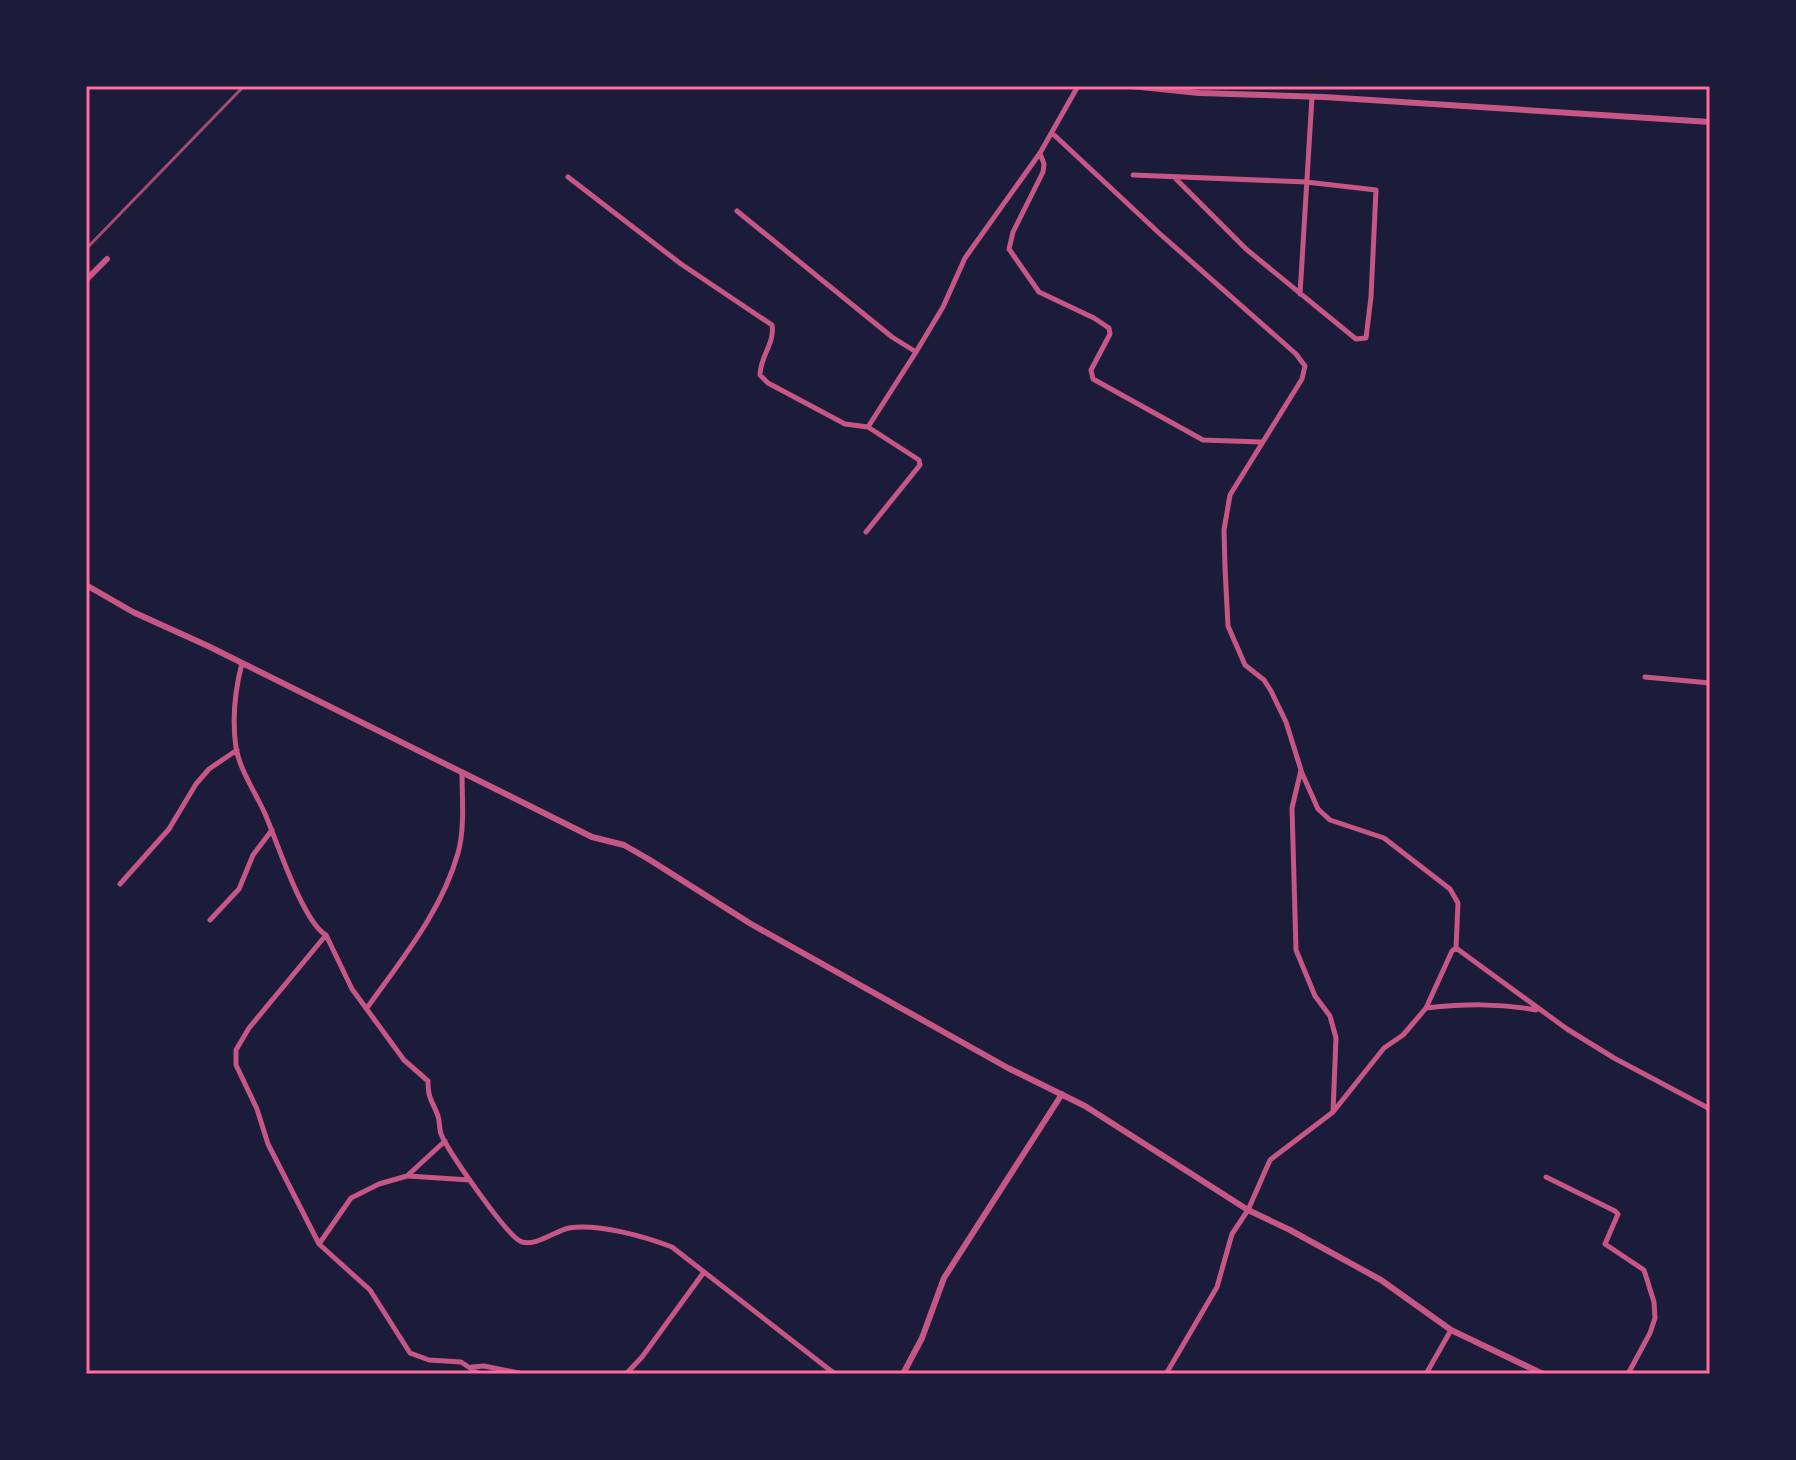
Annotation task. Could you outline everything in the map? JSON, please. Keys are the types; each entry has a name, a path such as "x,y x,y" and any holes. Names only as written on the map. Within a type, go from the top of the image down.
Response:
{"street":[{"path":"868,427 943,307 965,258 1040,153 1078,86"},
{"path":"1131,86 1199,93 1324,97 1710,122"},
{"path":"1324,86 1324,97"},
{"path":"1300,294 1312,97"},
{"path":"1052,133 1301,359 1305,372 1233,486 1225,514 1228,626 1245,665 1264,680 1271,691 1286,722 1301,770 1318,809 1330,820 1384,838 1456,895 1456,948 1426,1008 1403,1035 1384,1048 1333,1112 1270,1160 1248,1210 1232,1234 1217,1287 1166,1374"},
{"path":"1040,153 1043,172 1013,232 1009,249 1039,292 1109,328 1110,334 1091,370 1093,379 1203,440 1262,442"},
{"path":"1133,175 1306,182 1377,191 1366,338 1356,339 1246,249 1174,177"},
{"path":"568,177 681,264 772,325 774,336 760,363 760,375 768,383 845,424 868,427 917,458 920,462 866,532"},
{"path":"737,211 892,337 916,352"},
{"path":"86,280 107,259"},
{"path":"86,585 133,612 592,837 624,845 751,924 1008,1068 1085,1106 1248,1210 1381,1280 1451,1330 1543,1374"},
{"path":"242,663 234,726 237,750 243,771 305,906 320,932 326,935 352,989 404,1060 428,1081 428,1097 437,1113 445,1141 504,1227 521,1242 570,1228 627,1234 672,1247 835,1374"},
{"path":"1645,677 1710,683"},
{"path":"120,884 169,829 196,784 209,769 237,750"},
{"path":"1301,770 1292,808 1296,950 1315,996 1330,1016 1336,1038 1333,1112"},
{"path":"367,1008 423,930 458,853 462,771"},
{"path":"210,920 239,889 253,855 272,830"},
{"path":"326,935 249,1028 235,1057 268,1144 319,1244 370,1290 410,1353 429,1360 461,1362 479,1374"},
{"path":"1456,948 1540,1011 1614,1058 1710,1109"},
{"path":"1426,1008 1475,1003 1540,1011"},
{"path":"903,1374 922,1338 944,1278 1062,1094"},
{"path":"407,1176 445,1141"},
{"path":"319,1244 351,1198 370,1188 407,1176 470,1180"},
{"path":"1546,1177 1615,1211 1618,1214 1605,1244 1646,1273 1655,1318 1628,1374"},
{"path":"626,1374 704,1272"},
{"path":"1426,1374 1451,1330"},
{"path":"472,1367 484,1366 524,1374"}],"railway":[{"path":"86,249 244,86"}]}
